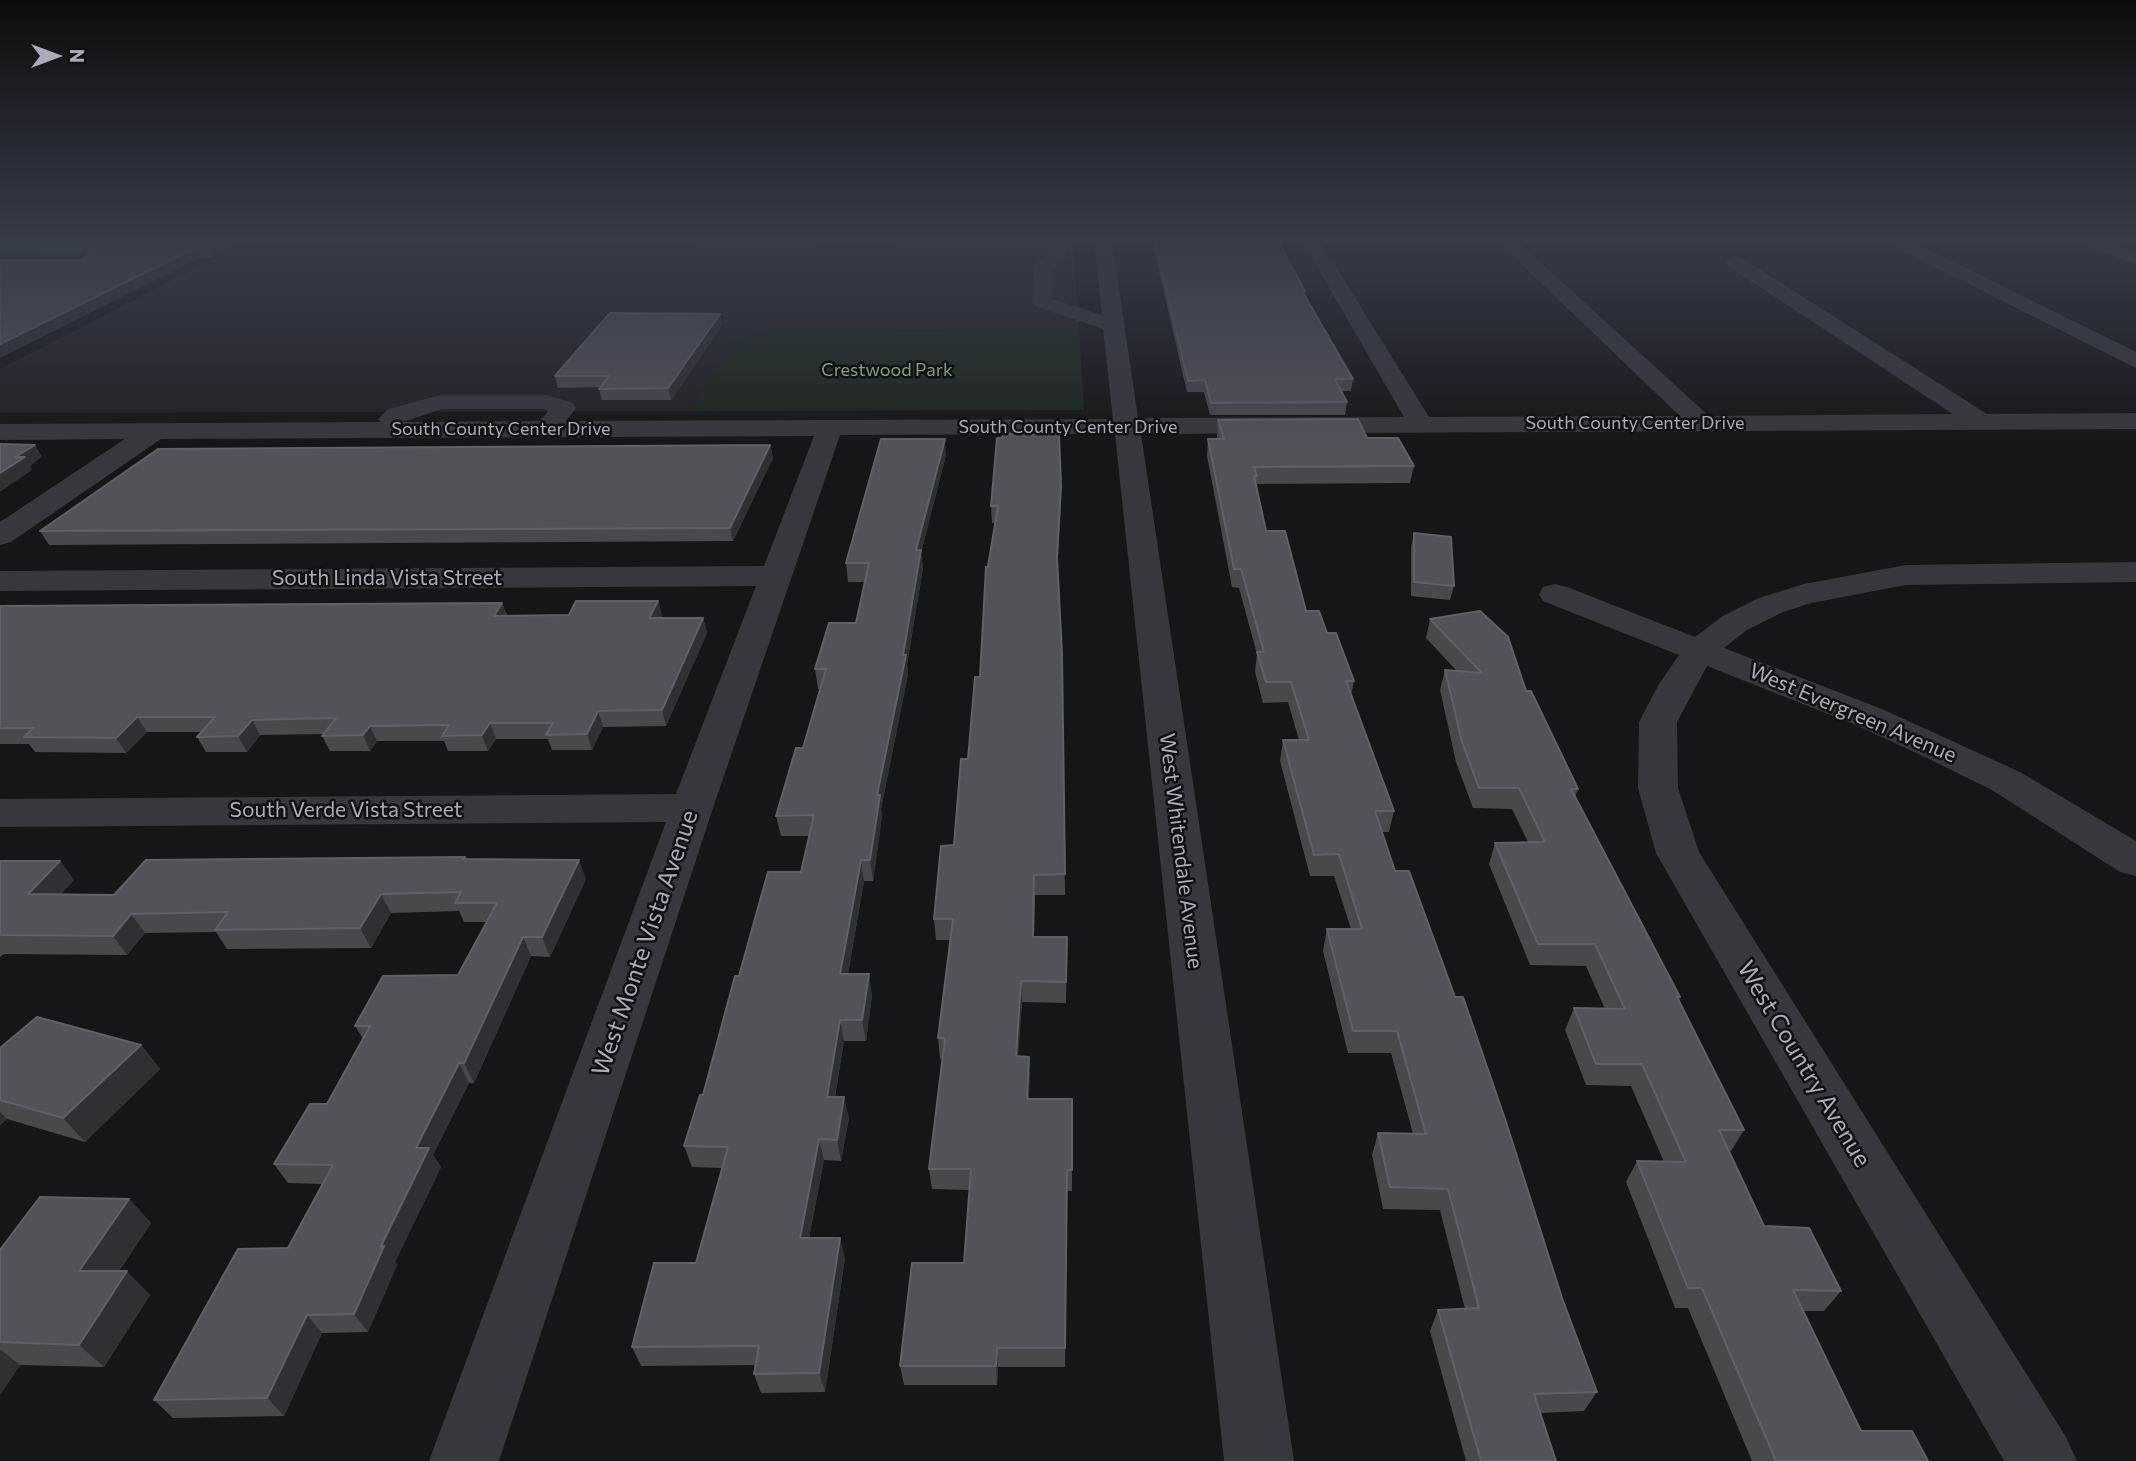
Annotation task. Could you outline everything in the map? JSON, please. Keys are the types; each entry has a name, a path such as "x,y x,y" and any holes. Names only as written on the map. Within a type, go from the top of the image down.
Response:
{"street":[{"path":"1064,309 1115,326"},
{"name":"West Whitendale Avenue","path":"1110,309 1115,326 1259,1461"},
{"path":"1352,309 1422,424"},
{"path":"1580,309 1702,422"},
{"path":"1808,309 1980,421"},
{"path":"2034,309 2136,360"},
{"name":"South County Center Drive","path":"0,432 2136,421"},
{"name":"West Monte Vista Avenue","path":"464,1461 692,808 830,427"},
{"path":"0,536 155,431"},
{"path":"1700,650 1735,623 1771,605 1804,594 1860,582 1955,573 2136,572"},
{"name":"South Linda Vista Street","path":"0,581 775,576"},
{"name":"West Evergreen Avenue","path":"1555,594 1941,749 2006,781 2136,861"},
{"name":"West Country Avenue","path":"1700,650 1677,684 1658,722 1658,788 1678,853 2042,1461"},
{"name":"South Verde Vista Street","path":"0,813 692,808"}],"shaded area":[{"path":"116,309 1078,309 1079,330 772,331 733,343 690,411 0,413 0,369"}],"green space":[{"name":"Crestwood Park","path":"1079,330 1084,410 690,411 733,343 772,331"}],"building":[{"path":"0,309 71,309 0,344"},
{"path":"1171,309 1313,309 1353,379 1335,379 1347,402 1211,403 1205,380 1188,381"},
{"path":"610,313 720,314 668,388 599,389 609,376 555,376"},
{"path":"1358,419 1367,438 1398,438 1414,466 1254,467 1257,476 1254,476 1266,531 1285,531 1306,611 1319,611 1327,633 1336,633 1354,681 1346,681 1394,811 1375,811 1395,871 1409,871 1455,997 1463,997 1562,1298 1597,1392 1534,1394 1556,1461 1481,1461 1438,1310 1479,1308 1448,1189 1390,1187 1378,1133 1426,1134 1397,1031 1353,1031 1327,929 1362,929 1339,854 1314,855 1283,740 1309,740 1291,682 1266,682 1257,652 1264,652 1241,569 1234,569 1208,439 1224,439 1218,420"},
{"path":"1003,434 1059,434 1061,486 1057,557 1062,654 1065,874 1034,875 1033,937 1067,937 1066,982 1021,981 1016,1056 1029,1057 1027,1099 1072,1099 1072,1170 1067,1170 1065,1348 997,1348 996,1366 900,1366 912,1263 964,1263 971,1169 929,1169 945,1038 938,1038 953,919 934,919 941,846 954,845 961,759 968,759 975,677 980,677 986,567 998,506 991,506 997,438 1002,438"},
{"path":"881,439 945,439 916,550 921,550 903,655 906,655 877,795 880,795 870,860 861,860 840,974 869,974 862,1020 840,1020 827,1097 844,1097 837,1140 819,1139 800,1238 840,1238 819,1373 754,1374 759,1346 632,1347 654,1263 696,1263 728,1147 684,1146 700,1095 703,1095 735,976 739,976 768,872 801,872 814,815 776,816 796,748 803,748 826,669 815,669 829,623 856,623 869,563 846,563"},
{"path":"0,444 35,445 15,457 25,457 0,473"},
{"path":"770,445 730,528 40,531 158,449"},
{"path":"1414,533 1451,537 1454,586 1414,582"},
{"path":"576,601 658,601 649,618 703,618 662,710 598,711 587,734 546,735 553,723 490,723 482,735 442,736 449,725 370,726 363,735 322,736 336,718 252,720 238,736 197,737 215,717 137,717 116,738 24,737 34,728 0,728 0,606 502,603 494,616 569,615"},
{"path":"1480,611 1508,637 1526,691 1531,691 1578,789 1571,789 1680,997 1677,997 1744,1130 1719,1130 1764,1226 1809,1228 1841,1291 1793,1290 1861,1431 1912,1431 1928,1461 1776,1461 1702,1288 1688,1288 1637,1161 1686,1162 1642,1064 1596,1064 1574,1008 1625,1009 1595,944 1538,944 1495,843 1545,842 1519,788 1479,788 1462,742 1445,670 1482,673 1430,619"},
{"path":"465,857 463,859 579,860 542,937 523,937 464,1063 459,1063 416,1148 429,1148 381,1246 384,1246 354,1314 307,1315 267,1398 154,1400 238,1249 288,1248 333,1165 274,1164 310,1104 327,1104 370,1026 355,1026 383,976 458,975 497,903 455,903 461,892 381,894 360,928 215,930 228,912 131,914 113,936 0,935 0,861 60,861 28,894 114,895 146,860"},
{"path":"37,1017 141,1045 63,1118 0,1100 0,1048"},
{"path":"40,1197 129,1199 79,1271 127,1271 79,1345 0,1342 0,1250"}]}
